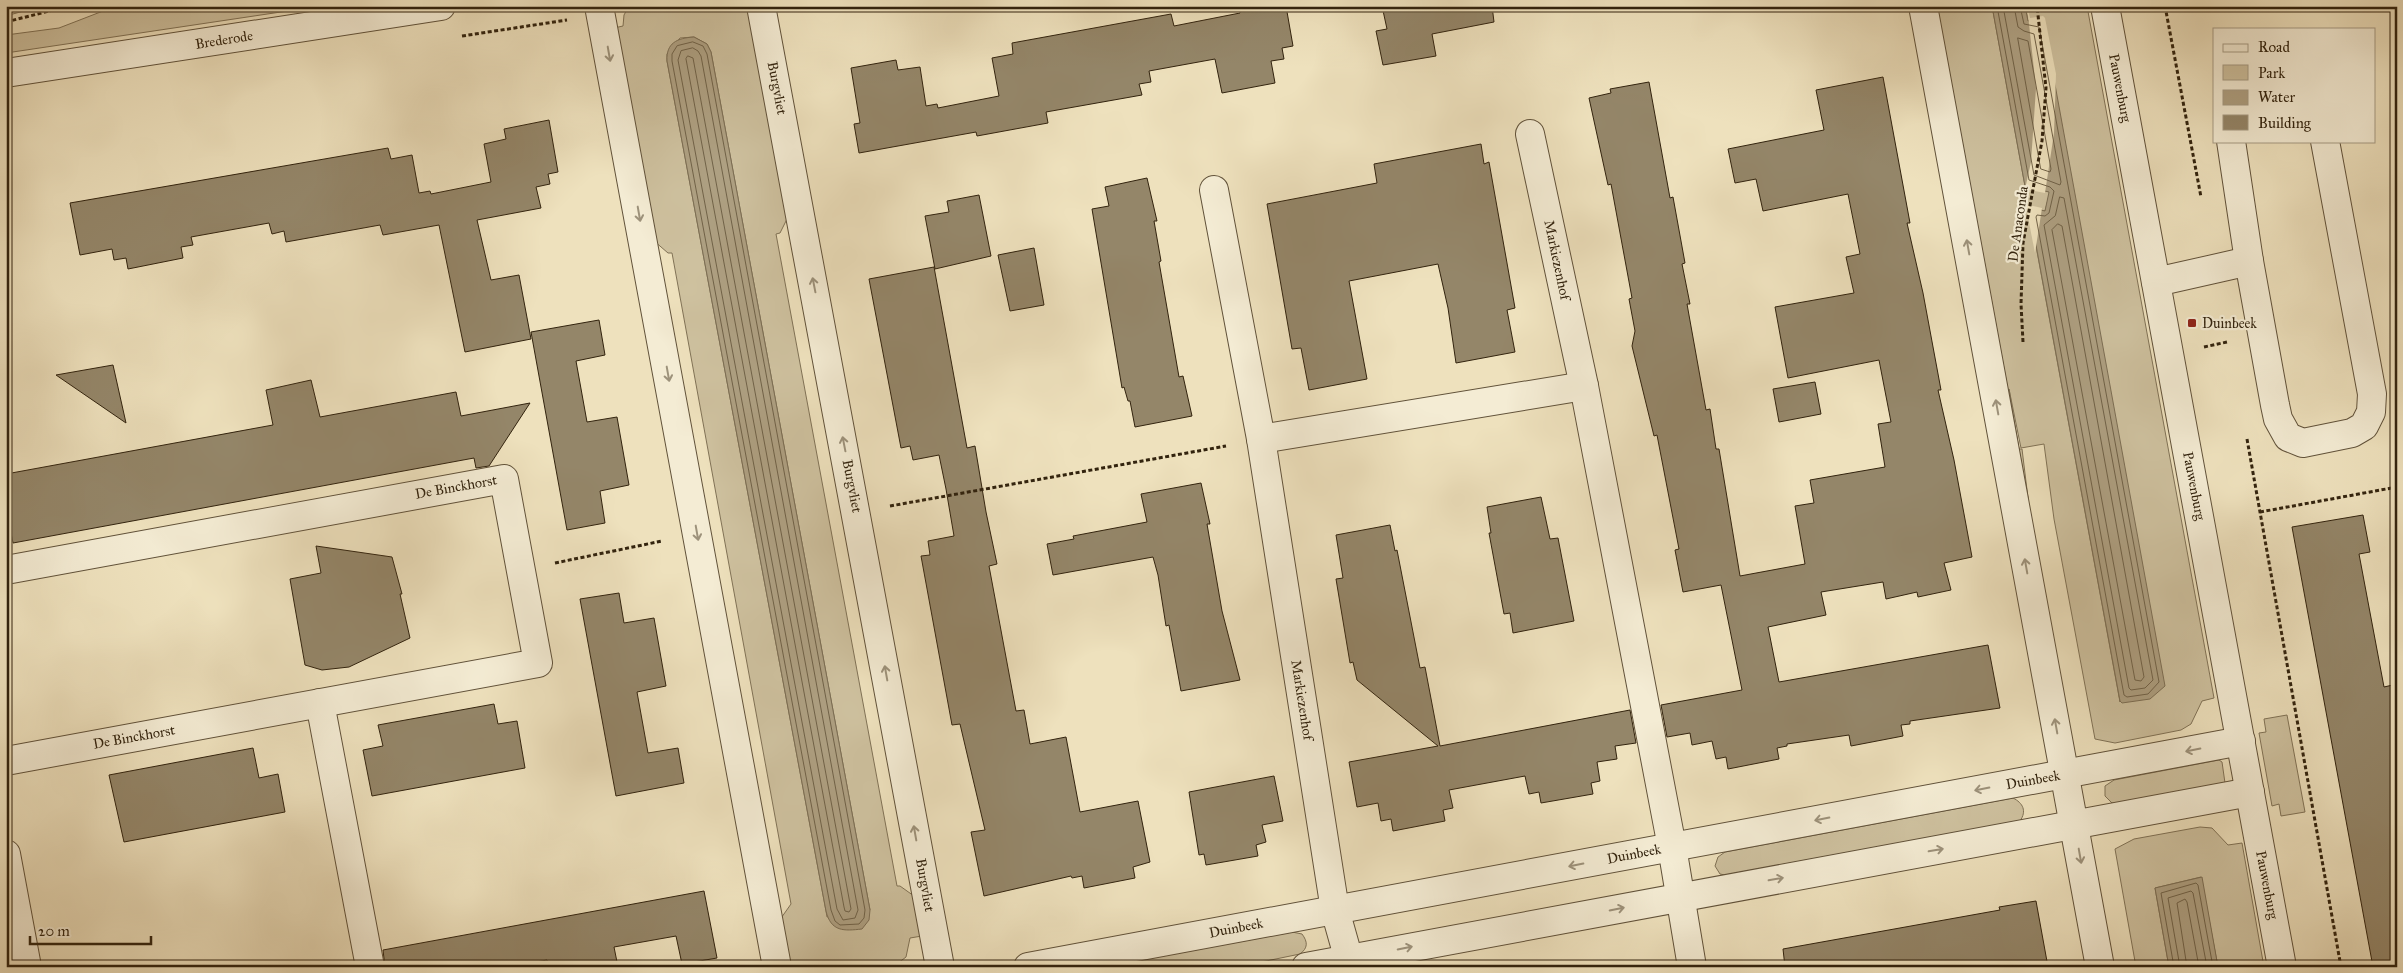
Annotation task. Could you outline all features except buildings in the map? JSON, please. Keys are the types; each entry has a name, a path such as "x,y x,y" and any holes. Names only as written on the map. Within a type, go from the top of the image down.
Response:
{"street":[{"name":"Brederode","path":"6,73 441,6"},
{"path":"599,6 777,967"},
{"name":"Burgvliet","path":"761,6 857,512 940,967"},
{"path":"1923,6 2100,967"},
{"name":"Pauwenburg","path":"2105,6 2282,967"},
{"name":"Markiezenhof","path":"1530,134 1584,386 1672,847 1692,967"},
{"path":"2230,142 2249,260 2278,419 2288,437 2303,443 2352,433 2364,426 2371,412 2372,394 2325,142"},
{"name":"Markiezenhof","path":"1214,190 1261,440 1334,910 1350,963"},
{"path":"2156,282 2249,260"},
{"path":"1261,440 1584,386"},
{"name":"De Binckhorst","path":"6,570 504,479 538,663 6,761"},
{"path":"320,703 370,967"},
{"name":"Duinbeek","path":"1028,967 2241,741"},
{"path":"1306,967 1350,963 1680,897 2250,792"},
{"path":"6,854 27,967"}],"path":[{"path":"6,22 69,6"},
{"name":"De Anaconda","path":"2023,344 2021,304 2023,244 2042,141 2046,88 2037,6"},
{"path":"2165,6 2202,200"},
{"path":"2226,333 2230,352"},
{"path":"2196,348 2228,342"},
{"path":"2246,436 2341,967"},
{"path":"857,512 1261,440"},
{"path":"2260,512 2397,487"},
{"path":"521,570 698,533"}],"green space":[{"path":"6,6 41,6 6,16"},
{"path":"116,6 321,6 6,53 6,35 59,28"},
{"path":"629,6 740,6 742,9 750,7 788,217 780,233 776,234 897,886 900,886 914,896 922,936 910,938 906,957 893,967 801,967 798,962 787,964 779,921 791,904 672,253 668,253 653,240 614,28 623,26 624,15","holes":["694,37 707,44 711,52 870,910 827,917 667,61 667,54 680,38"]},
{"path":"1937,6 1992,6 2025,186 2050,192 2045,211 2029,208 2120,702 2043,19 2028,21 2025,6 2087,6 2214,698 2202,701 2191,724 2181,730 2115,743 2095,739 2054,519 2044,444 2021,448 2009,389 2019,449 2022,449 2028,498"},
{"path":"2287,715 2305,812 2281,816 2279,804 2272,806 2259,733 2266,732 2264,719"},
{"path":"2219,760 2222,762 2225,783 2118,803 2112,803 2105,796 2105,786 2114,780"},
{"path":"2013,798 2023,808 2020,821 1725,875 1720,874 1715,866 1718,857 1725,852"},
{"path":"2200,827 2212,828 2228,845 2242,843 2264,967 2218,967 2201,877 2155,888 2169,967 2136,967 2115,849 2134,839"},
{"path":"1292,932 1302,934 1305,940 1306,947 1300,954 1237,967 1103,967"}],"water":[{"path":"1992,6 2025,6 2028,21 2043,19 2165,686 2150,699 2122,703 2120,701 2029,207 2045,211 2049,192 2025,186"},
{"path":"694,37 707,44 711,52 870,910 869,920 862,929 839,929 831,923 826,911 667,61 668,50 674,43 678,40"},
{"path":"2202,877 2218,967 2169,967 2155,888"}],"pier":[{"path":"2027,6 2030,18 2043,16 2045,18 2056,74 2054,133 2045,193 2025,189 2031,162 2036,88"},
{"path":"2028,205 2042,208 2035,253 2026,207"}],"place":[{"name":"Duinbeek","path":"2192,323"}]}
